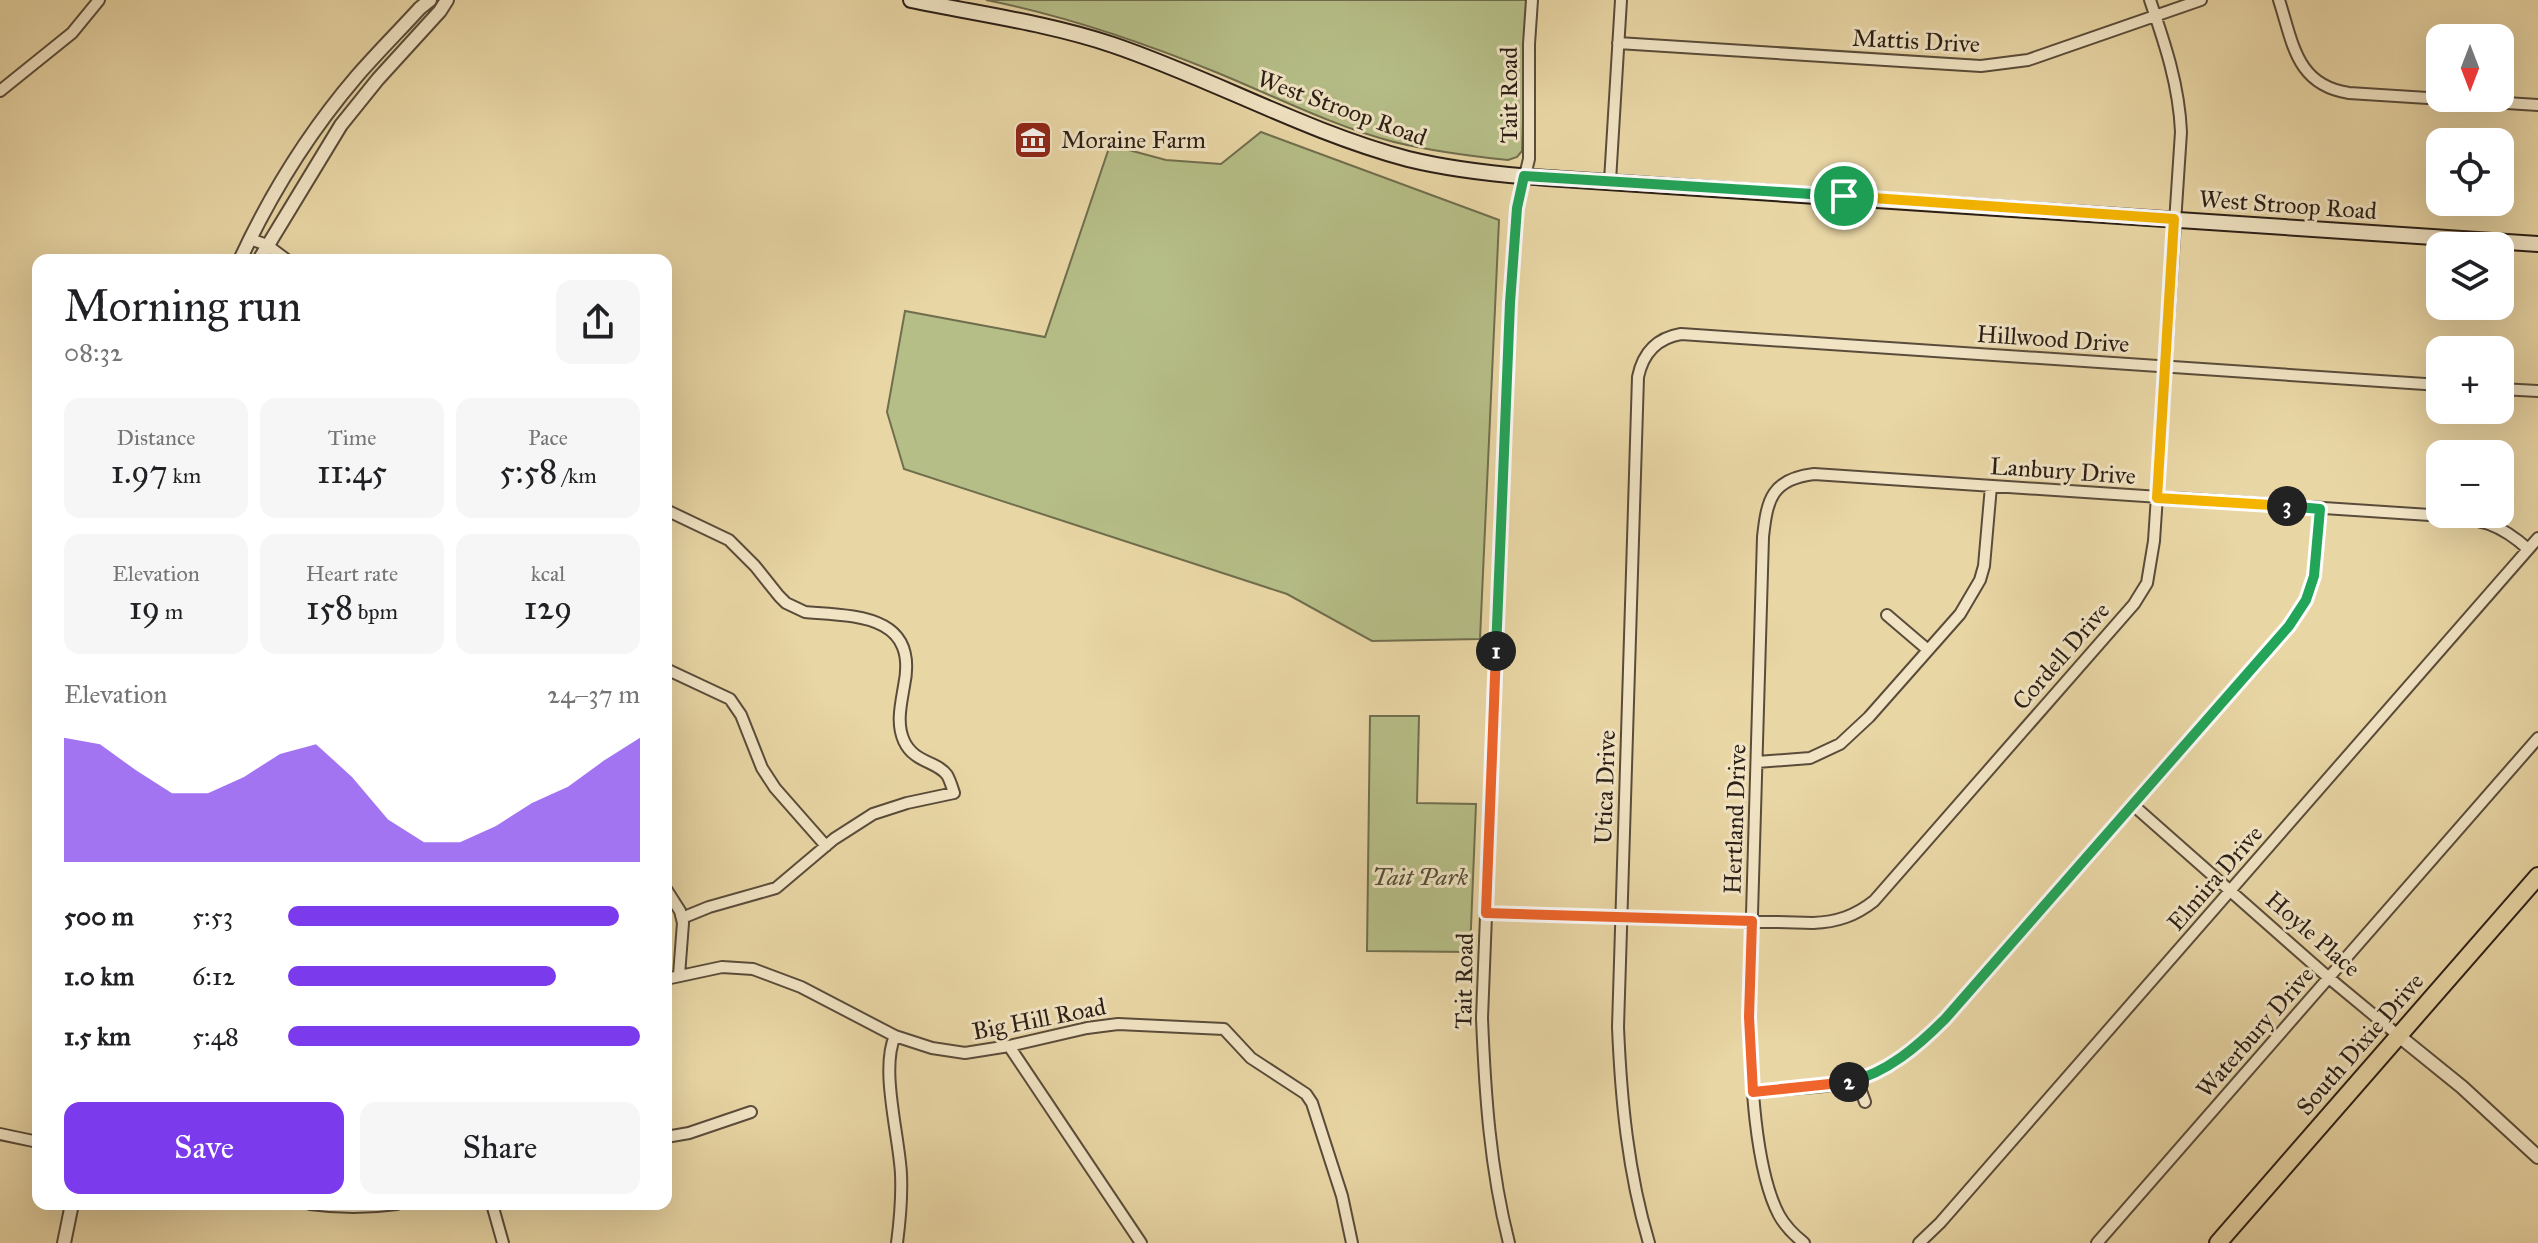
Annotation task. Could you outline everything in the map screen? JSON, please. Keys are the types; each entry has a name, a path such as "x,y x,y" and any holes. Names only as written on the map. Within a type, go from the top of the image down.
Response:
{"main road":[{"name":"West Stroop Road","path":"911,0 1066,31 1110,44 1345,138 1410,159 1450,167 1524,176 2538,244"},
{"name":"South Dixie Drive","path":"2218,1243 2538,876"}],"street":[{"path":"0,91 72,33 99,0"},
{"path":"262,254 341,125 447,0"},
{"name":"Tait Road","path":"1509,1243 1494,1172 1482,1018 1510,303 1517,208 1529,159 1532,0"},
{"path":"1610,181 1621,0"},
{"name":"Cordell Drive","path":"1486,913 1827,922 1853,915 1874,901 2141,594 2150,571 2157,498 2180,109 2172,65 2150,0"},
{"name":"Mattis Drive","path":"1618,43 1981,66 2028,60 2201,0"},
{"path":"2279,0 2300,63 2314,80 2326,87 2349,93 2538,105"},
{"path":"243,254 296,159 328,114 424,3"},
{"path":"250,239 267,245 279,254"},
{"name":"Hillwood Drive","path":"1663,339 1681,334 2426,384"},
{"name":"Utica Drive","path":"1649,1243 1633,1179 1620,1079 1618,1027 1638,377 1644,358 1663,339"},
{"path":"2514,390 2538,391"},
{"name":"Lanbury Drive","path":"1780,485 1814,474 2479,519 2501,528 2528,549"},
{"name":"Hertland Drive","path":"1780,485 1766,507 1763,537 1749,1017 1753,1092 1761,1148 1774,1202 1786,1225 1804,1243"},
{"path":"1757,762 1810,758 1840,744 1869,717 1968,604 1980,580 1987,552 1991,486"},
{"path":"1753,1092 1857,1080 1882,1069 1923,1041 2289,626 2306,600 2317,559 2320,509"},
{"path":"672,513 729,540 779,596 795,608 805,612 867,618 895,634 904,650 906,665 899,715 901,734 909,750 919,759 947,775 954,793 894,806 873,814 826,846 776,888 682,918"},
{"name":"Elmira Drive","path":"1919,1243 1940,1223 2538,538"},
{"path":"1887,615 1928,650"},
{"path":"672,672 730,699 741,715 762,768 775,788 826,846"},
{"name":"Waterbury Drive","path":"2097,1243 2538,738"},
{"name":"Hoyle Place","path":"2133,805 2329,978 2462,1087 2538,1157"},
{"path":"672,900 682,918 679,975"},
{"name":"Big Hill Road","path":"672,977 722,967 753,969 827,999 895,1036 923,1046 965,1053 1118,1024 1224,1029 1251,1058 1306,1094 1312,1103 1342,1196 1352,1243"},
{"path":"895,1036 888,1056 888,1075 901,1174 897,1243"},
{"path":"1009,1046 1141,1243"},
{"path":"1857,1080 1865,1102"},
{"path":"672,1136 751,1112"},
{"path":"0,1134 32,1141"},
{"path":"64,1243 71,1210"},
{"path":"494,1210 503,1243"}],"green space":[{"path":"986,0 1527,0 1522,151 1508,160 1394,142 1327,119 1133,40"},
{"path":"1261,132 1499,220 1480,639 1372,641 1287,594 904,469 887,412 905,311 1045,337 1110,145 1166,160 1221,164"},
{"name":"Tait Park","path":"1370,716 1419,716 1417,803 1476,804 1470,952 1367,951"}],"place":[{"name":"Moraine Farm","path":"1033,140"}],"route":[{"path":"1524,176 1844,196 2174,219 2157,498 2320,509 2317,559 2306,600 2289,626 1923,1041 1882,1069 1857,1080 1753,1092 1749,1017 1752,921 1486,913 1510,303 1517,208 1524,176"}]}
